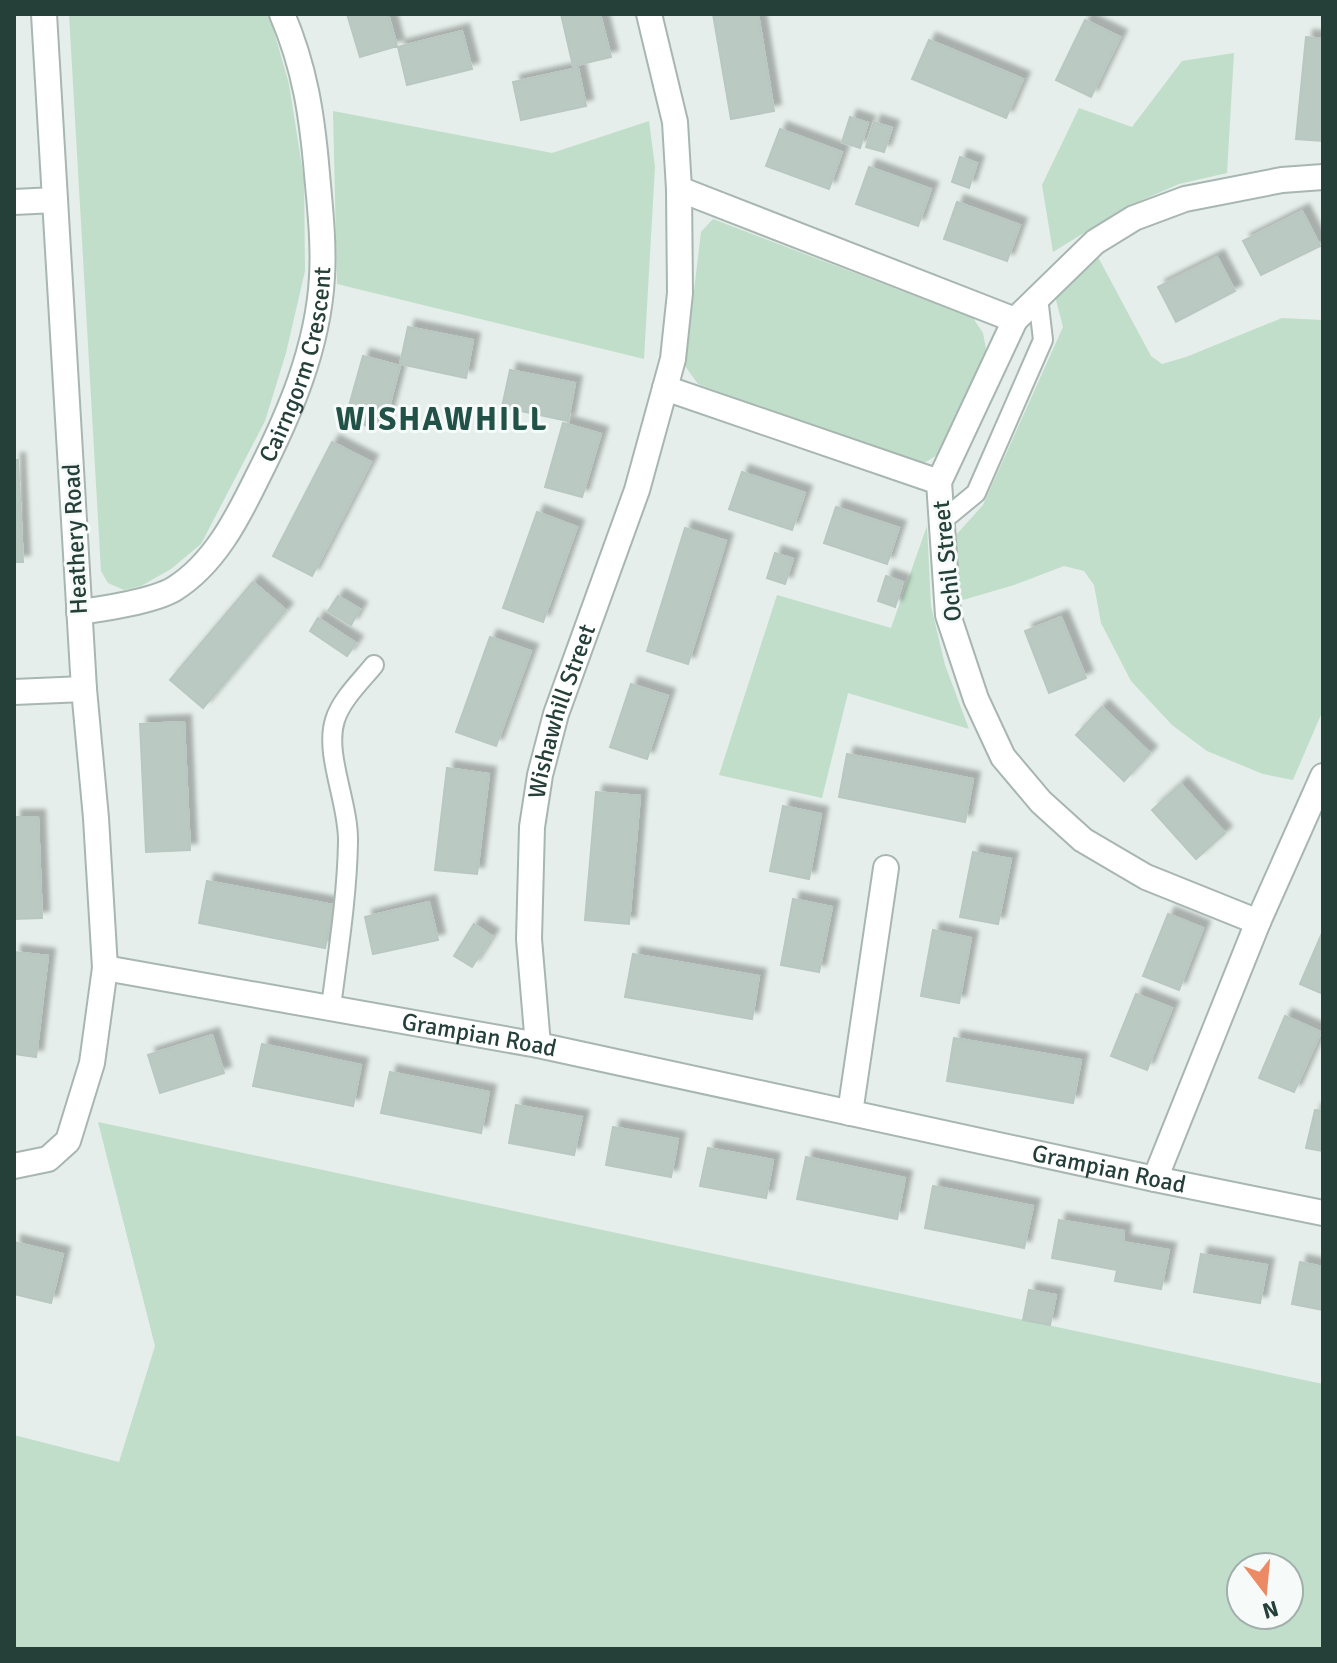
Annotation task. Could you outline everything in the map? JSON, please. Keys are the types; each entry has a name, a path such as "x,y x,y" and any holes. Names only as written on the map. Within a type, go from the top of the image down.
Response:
{"street":[{"name":"Heathery Road","path":"14,1166 48,1159 68,1141 92,1063 105,968 79,612 44,14"},
{"name":"Cairngorm Crescent","path":"79,612 116,607 172,590 205,562 234,523 286,421 303,374 319,307 323,274 319,200 304,74 282,14"},
{"name":"Wishawhill Street","path":"538,1045 529,939 532,827 540,775 556,714 637,490 673,359 680,293 675,122 649,14"},
{"name":"Ochil Street","path":"1258,922 1146,877 1083,840 1041,802 1003,757 976,699 948,615 939,482 1015,320 1095,242 1134,218 1185,199 1282,180 1323,177"},
{"path":"679,189 1015,320"},
{"path":"14,202 55,200"},
{"path":"665,388 939,482"},
{"path":"14,692 84,689"},
{"path":"1155,1179 1258,922 1322,780"},
{"path":"850,1113 886,868"},
{"name":"Grampian Road","path":"105,968 538,1045 1323,1213"}],"lane":[{"path":"942,521 976,493 1043,340 1038,297"},
{"path":"331,1007 349,840 346,806 331,742 335,718 374,665"}],"green space":[{"path":"69,14 269,14 289,84 304,180 305,271 286,353 265,421 201,544 171,569 141,586 124,590 108,583 101,571"},
{"path":"1234,53 1227,173 1179,184 1124,208 1053,252 1042,185 1079,108 1132,127 1182,61"},
{"path":"333,111 552,153 649,121 655,167 644,359 337,284"},
{"path":"713,219 973,318 983,333 986,349 944,451 919,466 698,384 685,366 701,232"},
{"path":"1098,257 1151,356 1162,364 1282,318 1323,320 1323,710 1293,780 1263,774 1207,751 1172,725 1131,681 1101,623 1094,585 1084,571 1064,566 956,602 955,536 983,505 1063,327 1055,296"},
{"path":"927,526 931,606 945,665 969,729 848,693 822,798 719,775 777,595 891,628"},
{"path":"98,1122 1323,1384 1323,1649 14,1649 14,1435 119,1462 155,1346"}],"building":[{"path":"347,14 388,14 397,46 360,57"},
{"path":"561,14 600,14 611,57 573,66"},
{"path":"713,14 758,14 774,111 731,119"},
{"path":"1085,20 1120,37 1091,97 1056,80"},
{"path":"462,31 472,69 407,85 398,47"},
{"path":"1306,37 1323,39 1323,141 1296,139"},
{"path":"929,40 1023,79 1006,118 912,79"},
{"path":"578,68 586,106 521,120 513,82"},
{"path":"850,117 868,123 860,148 842,142"},
{"path":"874,122 892,128 884,152 866,147"},
{"path":"780,129 842,152 829,189 766,166"},
{"path":"960,157 977,163 969,188 952,182"},
{"path":"869,167 931,189 918,226 856,204"},
{"path":"957,202 1020,225 1007,261 944,239"},
{"path":"1302,211 1320,246 1261,275 1243,241"},
{"path":"1217,257 1235,291 1176,322 1158,287"},
{"path":"408,327 473,340 466,378 400,364"},
{"path":"363,356 400,366 383,430 345,420"},
{"path":"510,370 575,383 568,421 502,407"},
{"path":"563,423 601,434 582,497 545,487"},
{"path":"332,442 371,462 312,576 273,556"},
{"path":"14,460 18,460 23,562 14,562"},
{"path":"742,472 805,493 792,530 729,509"},
{"path":"836,507 899,528 887,564 824,543"},
{"path":"537,512 577,527 543,622 503,608"},
{"path":"685,528 726,541 688,664 647,651"},
{"path":"775,553 793,559 785,584 767,578"},
{"path":"886,576 903,582 895,607 878,601"},
{"path":"253,582 286,610 203,708 170,680"},
{"path":"338,596 360,609 351,625 328,611"},
{"path":"1061,617 1086,678 1049,693 1025,631"},
{"path":"318,618 356,643 347,656 310,631"},
{"path":"490,637 531,651 496,746 456,732"},
{"path":"631,684 668,696 647,759 610,747"},
{"path":"1102,707 1150,753 1124,781 1076,735"},
{"path":"184,722 190,850 146,852 140,724"},
{"path":"847,754 973,779 965,822 839,797"},
{"path":"447,768 489,774 477,874 435,870"},
{"path":"1181,784 1225,833 1196,859 1152,810"},
{"path":"596,792 640,796 629,924 585,920"},
{"path":"783,806 821,814 809,879 770,871"},
{"path":"14,817 38,817 42,918 14,919"},
{"path":"973,852 1011,859 998,924 960,917"},
{"path":"207,881 334,905 325,948 199,923"},
{"path":"793,899 832,907 819,972 781,965"},
{"path":"429,902 438,940 373,954 365,917"},
{"path":"1168,914 1203,928 1179,990 1143,976"},
{"path":"474,924 492,936 472,967 454,956"},
{"path":"933,930 971,938 959,1003 921,996"},
{"path":"1323,931 1323,994 1300,984"},
{"path":"14,952 48,956 36,1057 14,1054"},
{"path":"633,954 759,976 752,1019 625,997"},
{"path":"1136,994 1172,1008 1147,1070 1111,1056"},
{"path":"1285,1016 1321,1032 1294,1092 1259,1078"},
{"path":"212,1035 224,1073 160,1093 148,1055"},
{"path":"954,1038 1081,1060 1073,1103 947,1081"},
{"path":"262,1044 361,1065 353,1106 253,1086"},
{"path":"390,1072 489,1092 481,1133 381,1113"},
{"path":"516,1105 582,1117 574,1155 509,1143"},
{"path":"1315,1110 1323,1111 1323,1151 1306,1148"},
{"path":"613,1127 678,1139 671,1177 606,1165"},
{"path":"708,1148 773,1160 766,1198 700,1186"},
{"path":"806,1157 905,1178 897,1219 797,1199"},
{"path":"933,1186 1033,1206 1024,1248 925,1228"},
{"path":"1059,1220 1124,1231 1123,1242 1169,1250 1161,1289 1115,1281 1117,1270 1052,1258"},
{"path":"14,1242 63,1254 51,1303 14,1294"},
{"path":"1201,1254 1267,1265 1260,1303 1194,1292"},
{"path":"1300,1262 1323,1267 1323,1310 1292,1304"},
{"path":"1029,1290 1056,1295 1050,1325 1023,1320"}],"district":[{"name":"WISHAWHILL","path":"442,419"}]}
